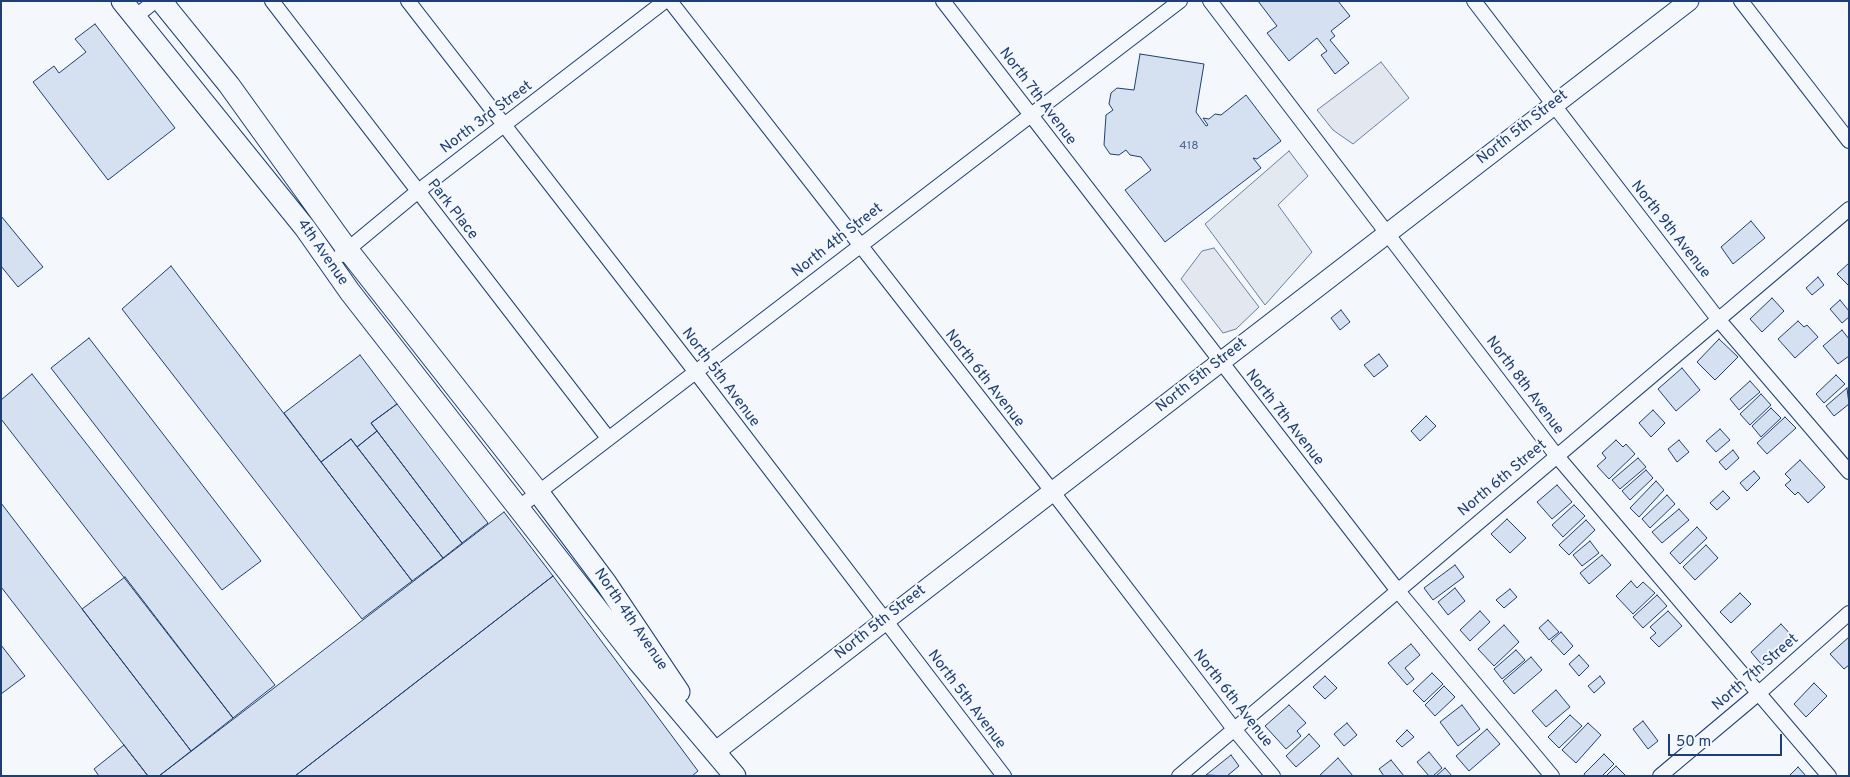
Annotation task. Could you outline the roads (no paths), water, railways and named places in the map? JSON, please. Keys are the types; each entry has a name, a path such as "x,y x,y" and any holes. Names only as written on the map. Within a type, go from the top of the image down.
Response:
{"main road":[{"name":"4th Avenue","path":"161,1 229,85 347,249 538,492"},
{"name":"4th Avenue","path":"129,9 239,143 518,508"},
{"name":"North 4th Avenue","path":"538,492 651,649 716,751"},
{"name":"North 4th Avenue","path":"518,508 636,660 736,776"}],"street":[{"path":"129,9 155,1"},
{"name":"Park Place","path":"272,1 608,438"},
{"name":"North 5th Avenue","path":"408,1 1004,776"},
{"name":"North 3rd Street","path":"330,264 417,192 665,1"},
{"name":"North 6th Avenue","path":"670,1 1052,491 1234,729 1274,776"},
{"name":"North 7th Avenue","path":"944,1 1398,591 1552,776"},
{"name":"North 4th Street","path":"518,508 1180,1"},
{"name":"North 8th Avenue","path":"1210,1 1556,455 1760,692 1829,776"},
{"name":"North 9th Avenue","path":"1474,1 1718,319 1849,472"},
{"name":"North 5th Street","path":"716,751 1387,234 1552,104 1689,1"},
{"path":"1741,1 1849,141"},
{"name":"North 6th Street","path":"1179,776 1849,209"},
{"name":"North 7th Street","path":"1660,776 1760,692 1849,613"}]}
